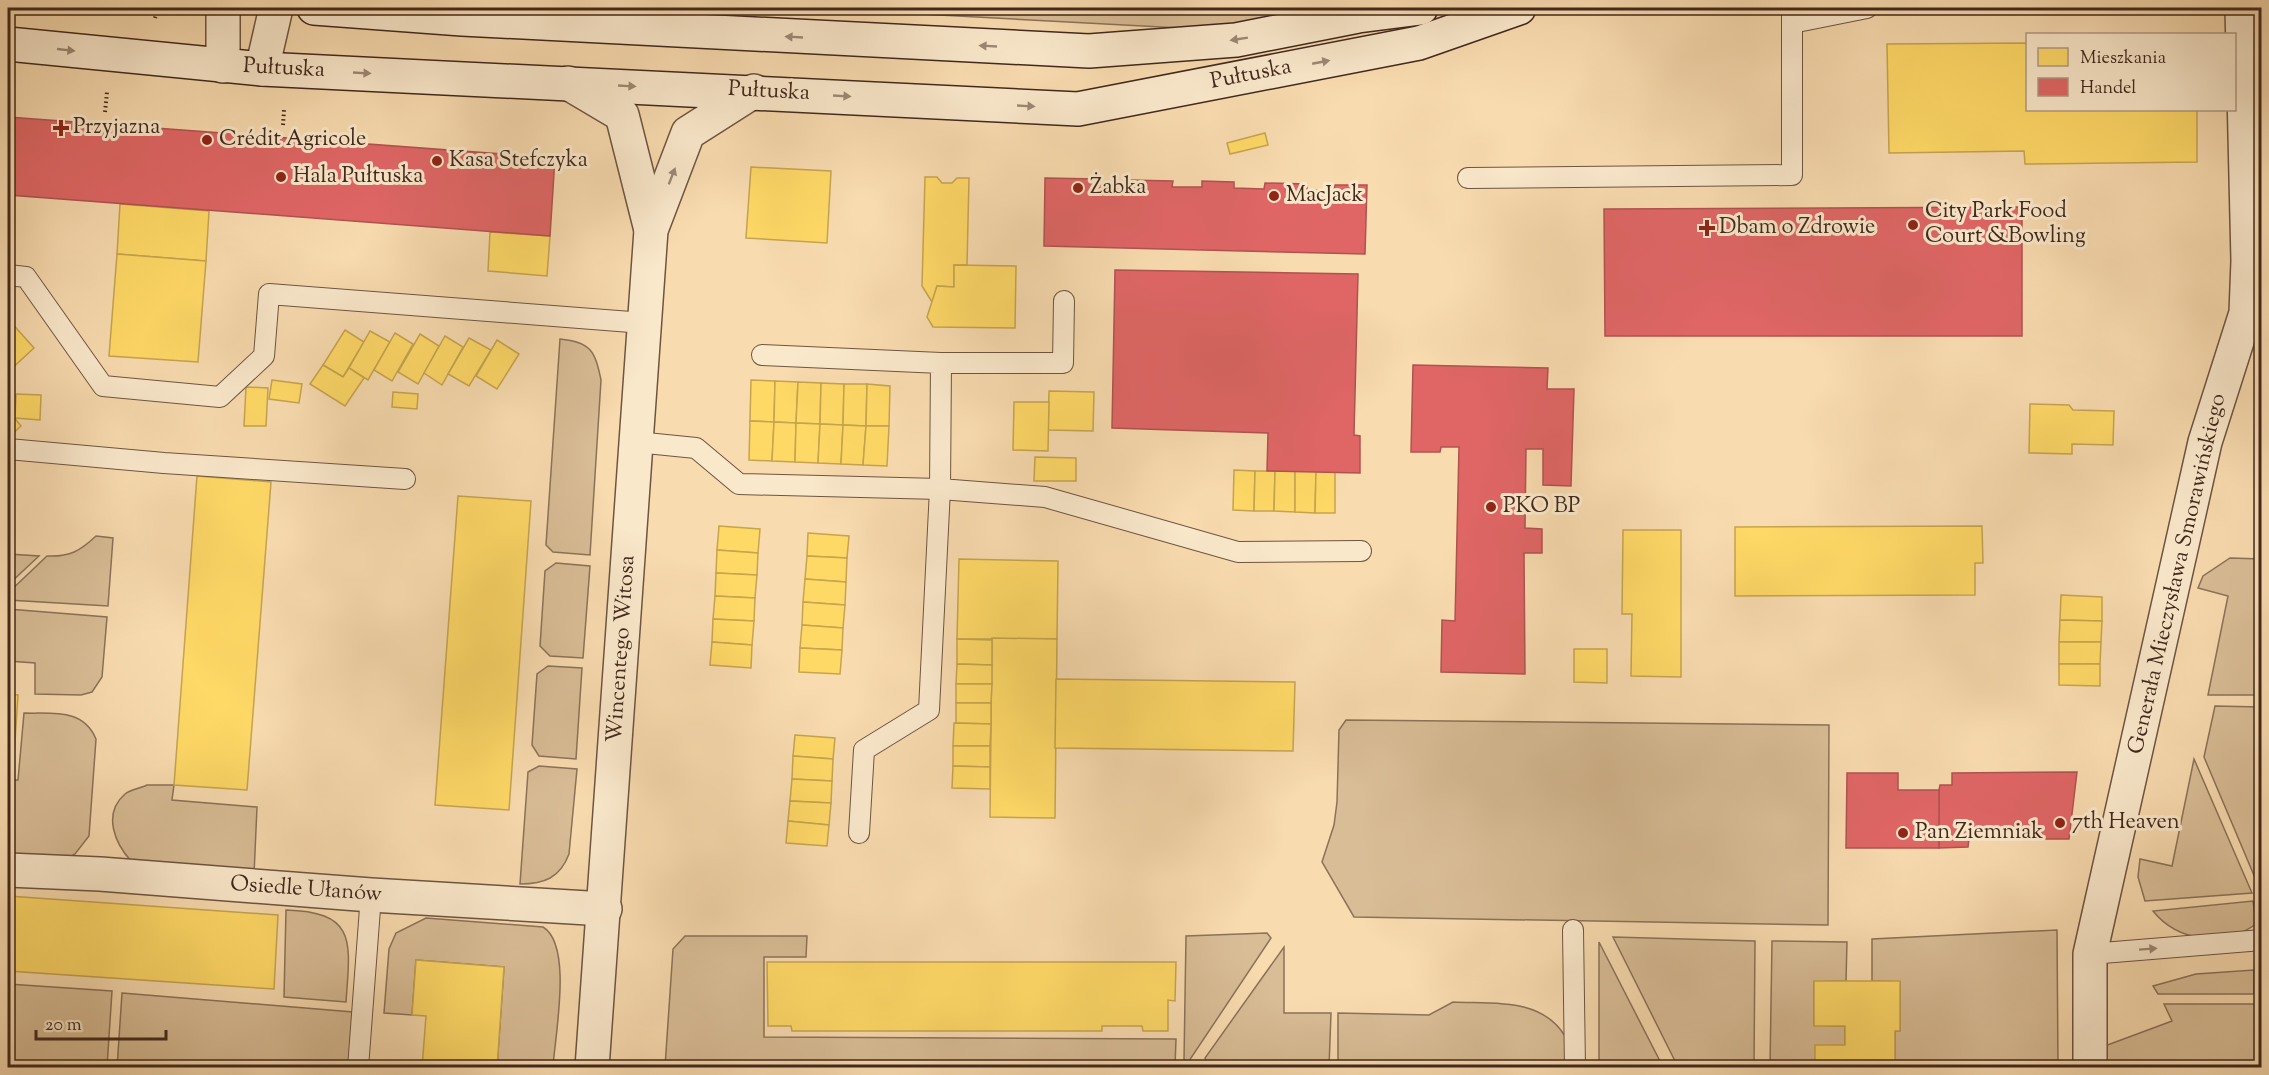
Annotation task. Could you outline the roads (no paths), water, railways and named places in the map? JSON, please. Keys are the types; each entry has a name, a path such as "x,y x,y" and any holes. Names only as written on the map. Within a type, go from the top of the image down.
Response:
{"street":[{"path":"223,8 223,66"},
{"path":"262,69 276,8"},
{"name":"Pułtuska","path":"314,8 666,19 1089,51 1236,40 1358,16 1421,8"},
{"name":"Pułtuska","path":"8,44 262,69 754,91 1078,109 1419,43 1520,8"},
{"name":"Generała Mieczysława Smorawińskiego","path":"2090,1068 2090,954 2205,442 2246,313 2248,261 2242,8"},
{"name":"Wincentego Witosa","path":"568,83 622,115 651,230"},
{"name":"Wincentego Witosa","path":"592,1068 605,909 651,230 688,132 754,91"},
{"name":"Osiedle Ułanów","path":"8,870 100,874 371,895 605,909"}],"lane":[{"path":"1468,178 1792,175 1792,15 1868,8"},
{"path":"8,275 26,277 103,386 220,397 264,356 269,294 644,323"},
{"path":"762,355 941,363 1063,363 1064,301"},
{"path":"859,832 864,750 929,710 940,489 941,363"},
{"path":"636,442 696,448 739,484 940,489 1045,497 1238,552 1361,551"},
{"path":"8,449 164,463 405,478"},
{"path":"358,1068 371,895"},
{"path":"1573,930 1575,1068"},
{"path":"2090,954 2262,940"}],"place":[{"name":"Przyjazna","path":"61,128"},
{"name":"Crédit Agricole","path":"207,140"},
{"name":"Kasa Stefczyka","path":"437,161"},
{"name":"Hala Pułtuska","path":"281,177"},
{"name":"Żabka","path":"1078,188"},
{"name":"MacJack","path":"1274,196"},
{"name":"City Park Food Court &Bowling","path":"1913,225"},
{"name":"Dbam o Zdrowie","path":"1707,228"},
{"name":"PKO BP","path":"1491,507"},
{"name":"7th Heaven","path":"2060,823"},
{"name":"Pan Ziemniak","path":"1903,833"}]}
